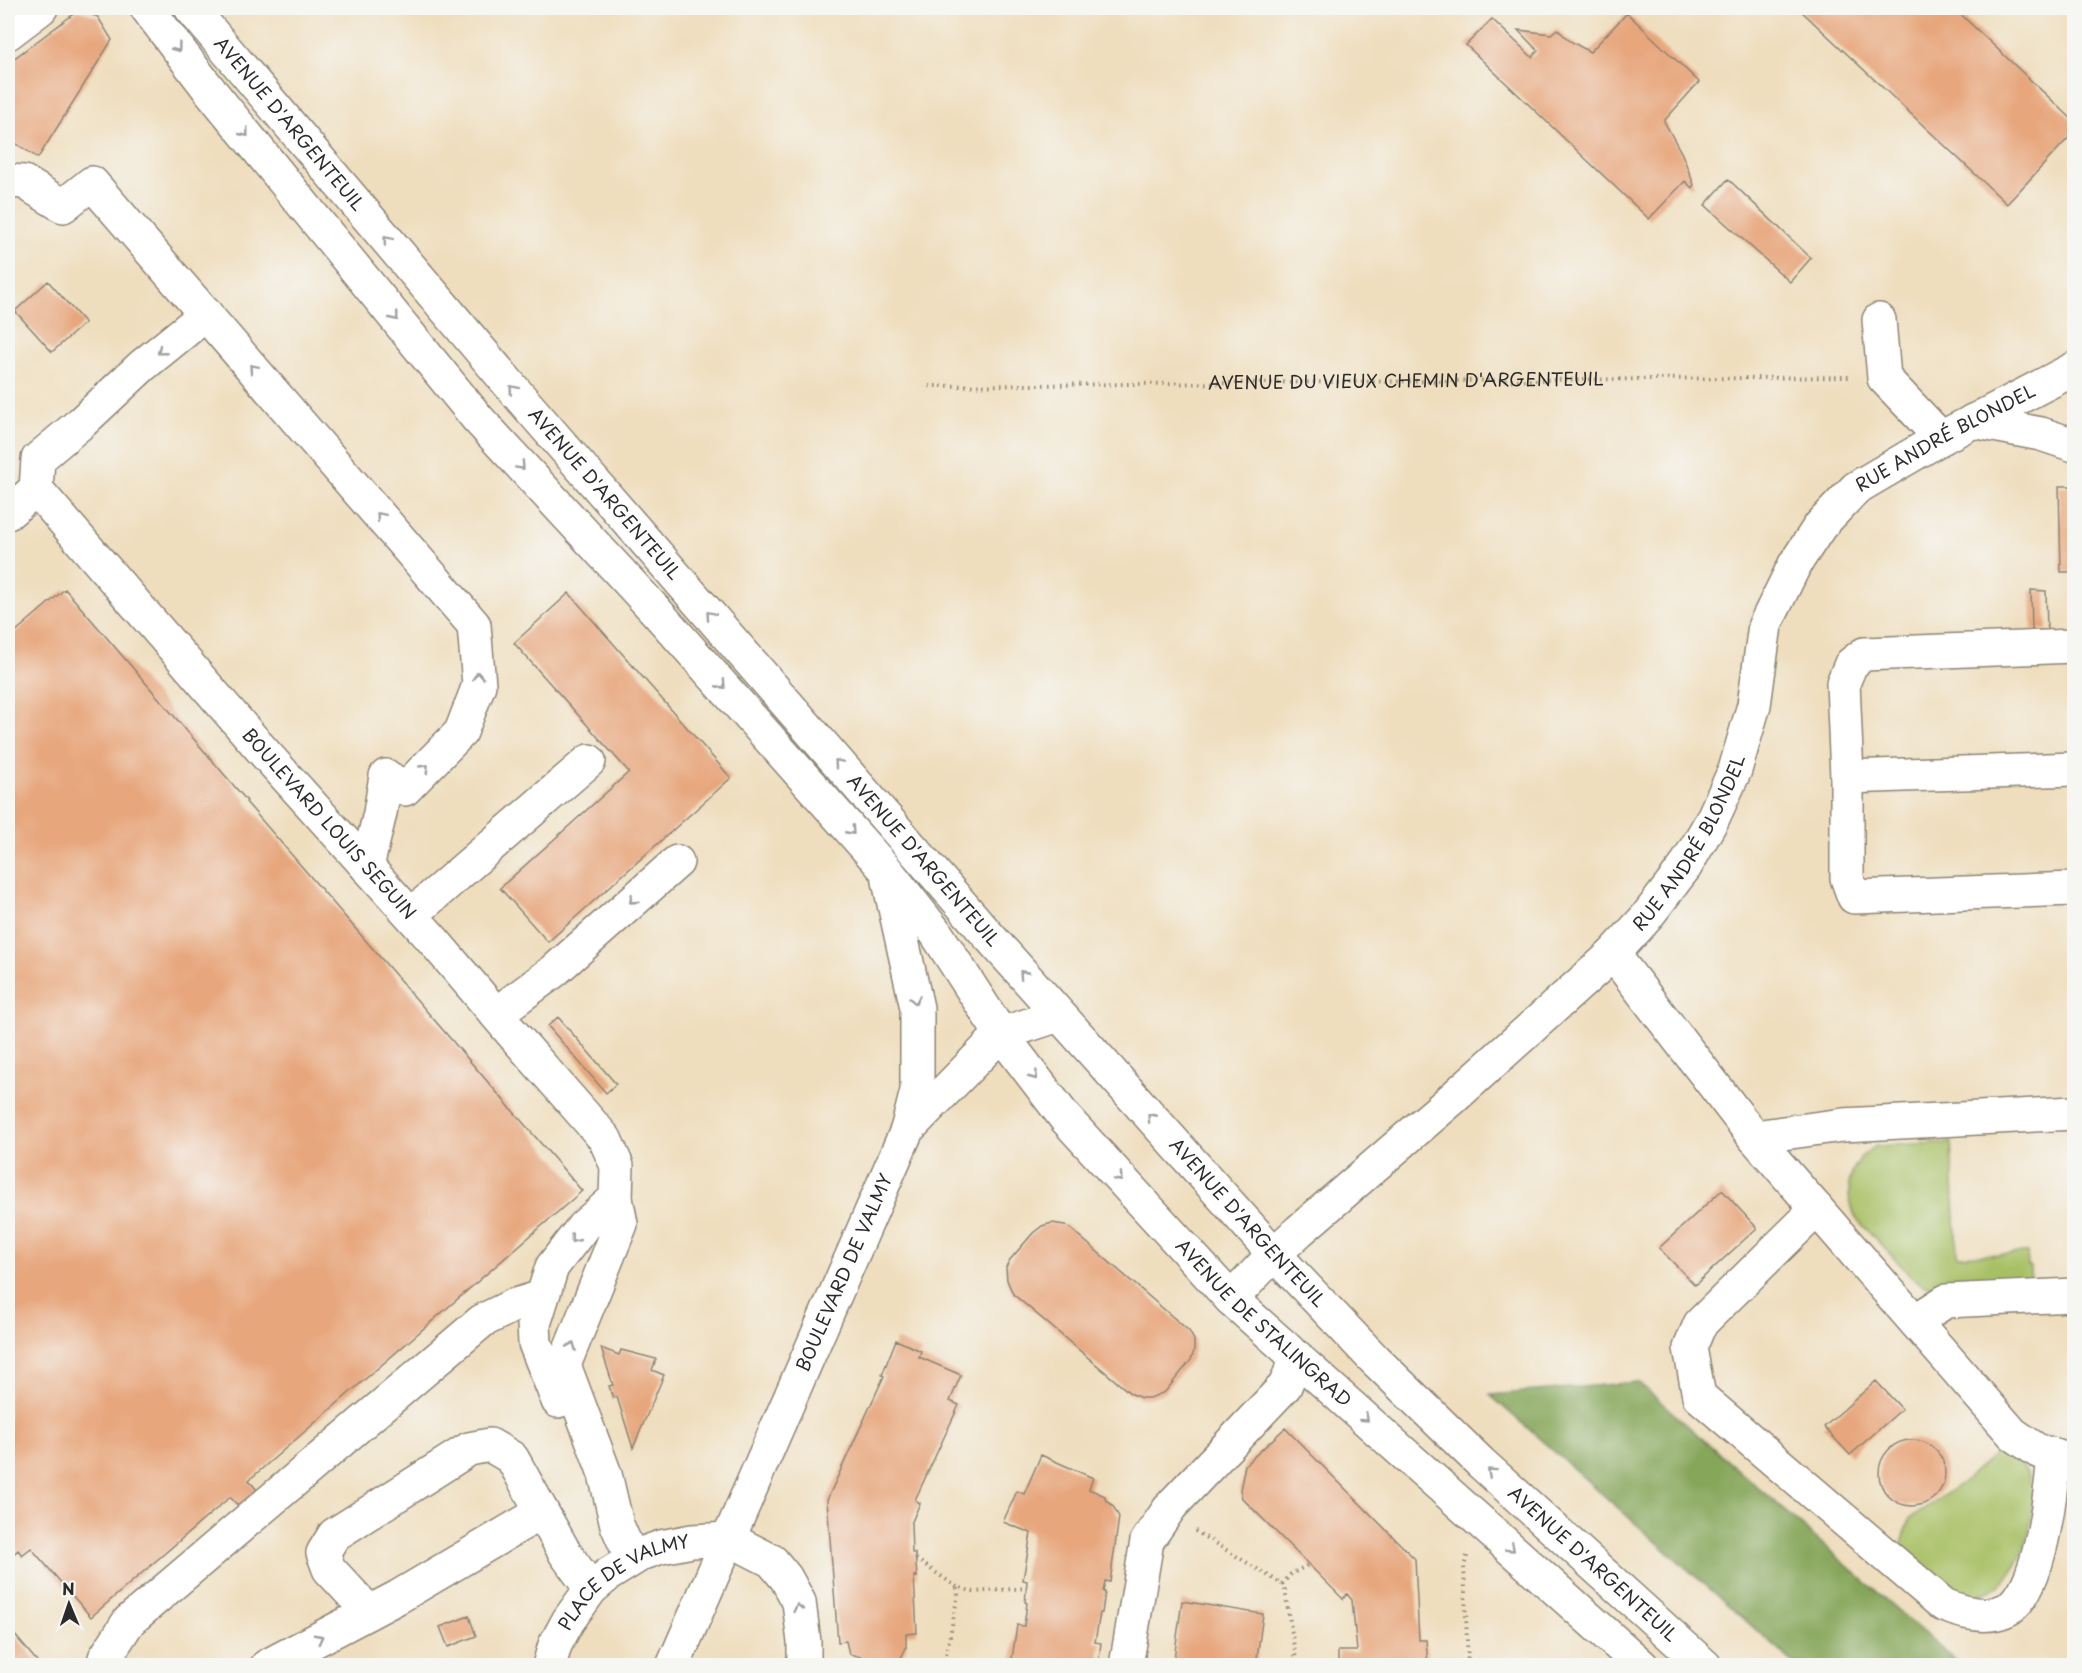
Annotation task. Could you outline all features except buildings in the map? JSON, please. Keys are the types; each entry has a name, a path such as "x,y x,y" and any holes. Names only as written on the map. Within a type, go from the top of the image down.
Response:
{"main road":[{"path":"8,33 41,8"},
{"name":"AVENUE D'ARGENTEUIL","path":"147,8 208,88 478,419 655,610 887,871 936,933"},
{"name":"AVENUE D'ARGENTEUIL","path":"191,8 520,397 987,934 1274,1254 1374,1359 1481,1463 1706,1665"},
{"path":"8,181 24,182 63,206 92,183 474,625 479,685 461,732 405,789 386,776 367,867"},
{"path":"8,513 36,489 38,459 142,366 206,314"},
{"path":"1879,321 1884,378 1941,438"},
{"name":"RUE ANDRÉ BLONDEL","path":"1231,1299 1274,1254 1452,1099 1613,954 1645,919 1685,867 1712,820 1735,770 1754,705 1765,625 1795,564 1820,526 1856,488 1972,421 2074,369"},
{"path":"1972,421 2041,434 2074,445"},
{"name":"BOULEVARD LOUIS SEGUIN","path":"36,489 262,750 411,915 606,1138 617,1166 616,1198 621,1224 564,1365 605,1474 617,1521 632,1559"},
{"path":"2074,646 1864,654 1851,664 1843,683 1847,777 1847,878 1854,897 2074,889"},
{"path":"411,915 589,761"},
{"path":"1847,777 2074,769"},
{"path":"496,1014 554,971 677,862"},
{"path":"887,871 917,1008 917,1091 908,1130"},
{"name":"AVENUE DE STALINGRAD","path":"936,933 1002,1034 1066,1119 1231,1299 1642,1665"},
{"path":"987,934 1002,1034"},
{"path":"1613,954 1755,1137 2013,1434 2038,1451 2064,1457 2027,1587 2019,1599 2007,1609 1980,1615 1944,1605 1699,1396 1690,1348 1700,1324 1817,1209"},
{"name":"BOULEVARD DE VALMY","path":"729,1539 908,1130 1002,1034 1059,1015"},
{"path":"1755,1137 1843,1125 2074,1113"},
{"name":"BOULEVARD LOUIS SEGUIN","path":"616,1198 583,1227 552,1267 534,1324 535,1343 590,1482 617,1521"},
{"path":"1915,1321 1946,1301 2074,1295"},
{"path":"103,1665 105,1658 129,1621 482,1321 512,1306 542,1297"},
{"path":"1126,1665 1147,1541 1170,1506 1285,1386 1297,1357"},
{"path":"369,1612 329,1569 322,1553 334,1535 469,1449 490,1445 512,1458 565,1552 591,1589"},
{"path":"267,1665 398,1597 542,1512"},
{"path":"729,1539 772,1561 786,1578 799,1602 804,1642 804,1665"},
{"name":"PLACE DE VALMY","path":"549,1665 555,1645 568,1621 591,1589 609,1574 632,1559 661,1547 692,1541 729,1539 673,1665"}],"path":[{"name":"AVENUE DU VIEUX CHEMIN D'ARGENTEUIL","path":"929,386 1884,378"},
{"path":"1468,1665 1464,1566 1481,1522"},
{"path":"1192,1530 1282,1584 1285,1590 1297,1665"},
{"path":"916,1559 957,1587 974,1593 1026,1588"},
{"path":"1282,1584 1291,1574 1308,1565"},
{"path":"944,1665 958,1594 957,1587"}],"green space":[{"path":"1951,1142 1957,1256 2027,1253 2031,1284 1924,1286 1911,1276 1855,1217 1849,1197 1849,1184 1853,1170 1861,1157 1876,1146"},
{"path":"1638,1382 1960,1665 1796,1665 1490,1395"},
{"path":"2003,1447 2021,1465 2029,1478 2032,1515 2028,1536 2011,1573 1997,1586 1981,1595 1962,1596 1941,1583 1900,1550 1910,1518 1962,1483"}]}
